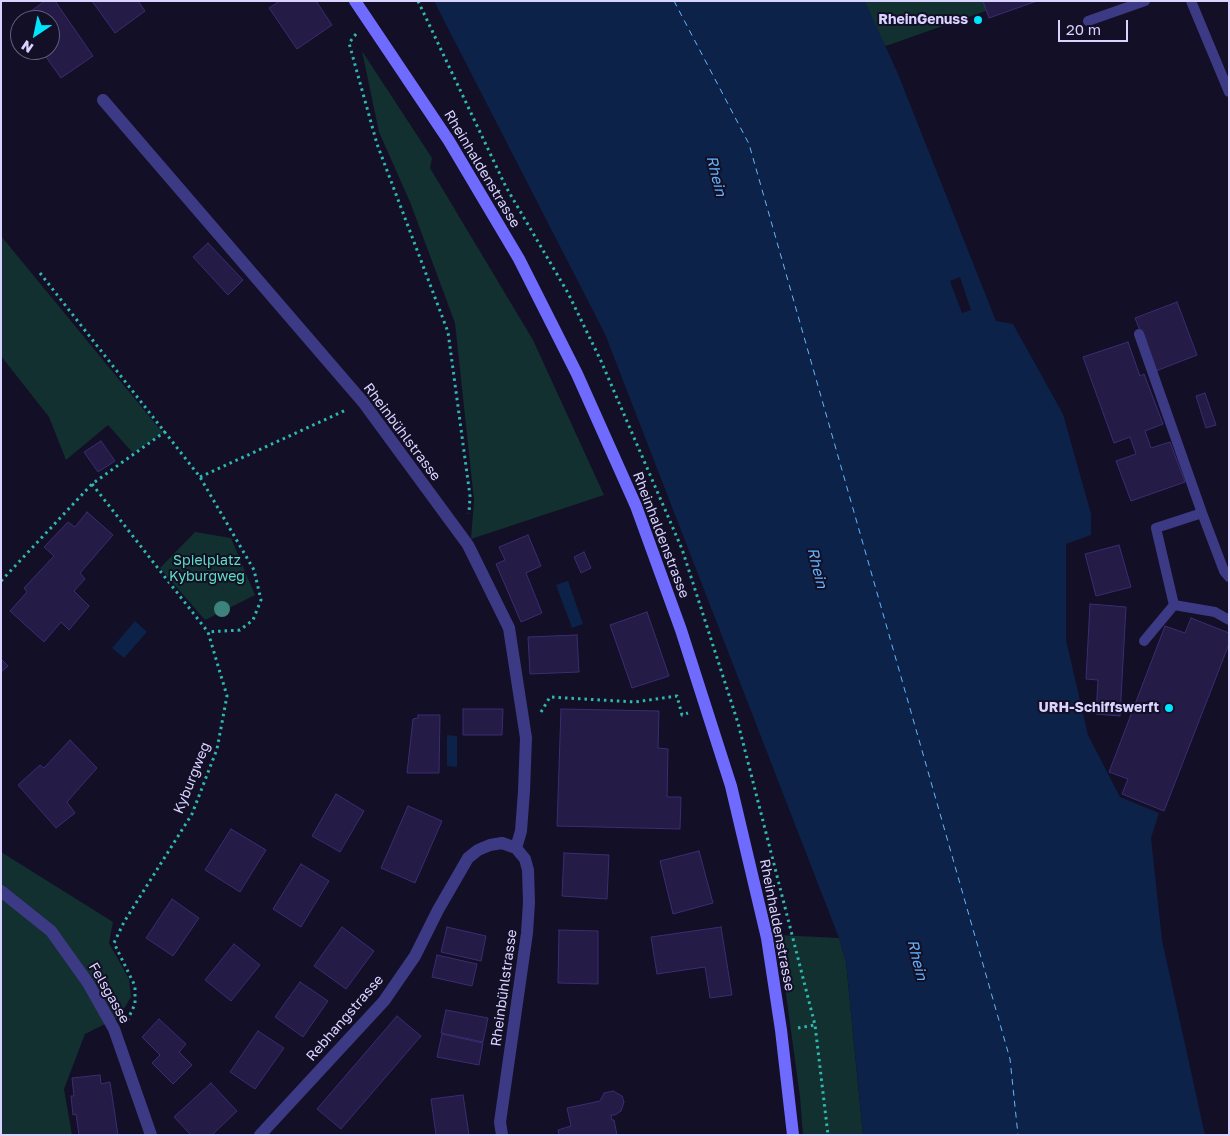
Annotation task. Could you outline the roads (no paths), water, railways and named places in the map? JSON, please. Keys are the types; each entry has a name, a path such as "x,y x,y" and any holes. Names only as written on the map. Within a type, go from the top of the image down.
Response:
{"main road":[{"name":"Rheinhaldenstrasse","path":"356,1 449,141 519,259 577,374 636,506 682,630 731,786 768,938 793,1135"}],"street":[{"name":"Rheinbühlstrasse","path":"103,100 363,402 468,545 509,628 526,738 521,831 516,848 524,859 528,870 529,902 527,933 500,1122 502,1135"},
{"name":"Rebhangstrasse","path":"260,1135 384,1001 416,956 438,910 468,858 478,850 490,845 502,843 516,848"},
{"name":"Felsgasse","path":"1,892 51,931 88,983 114,1029 151,1135"}],"lane":[{"path":"1088,21 1145,1"},
{"path":"1191,1 1229,92"},
{"path":"1139,334 1202,513 1224,571 1229,577"},
{"path":"1174,605 1156,528 1202,513"},
{"path":"1174,605 1215,612 1229,620"},
{"path":"1144,641 1174,605"}],"water":[{"name":"Rhein","path":"434,1 865,1 898,74 996,321 1013,324 1063,414 1091,514 1091,535 1066,544 1066,640 1088,735 1120,797 1159,813 1151,838 1162,940 1205,1135 863,1135 846,962 839,938 605,334"},
{"path":"568,581 583,624 572,628 556,585"},
{"path":"135,621 147,632 124,658 112,648"},
{"path":"447,735 457,736 457,767 447,766"}],"place":[{"name":"RheinGenuss","path":"978,20"},
{"name":"URH-Schiffswerft","path":"1169,708"}],"park label":[{"name":"Spielplatz Kyburgweg","path":"207,570"}]}
